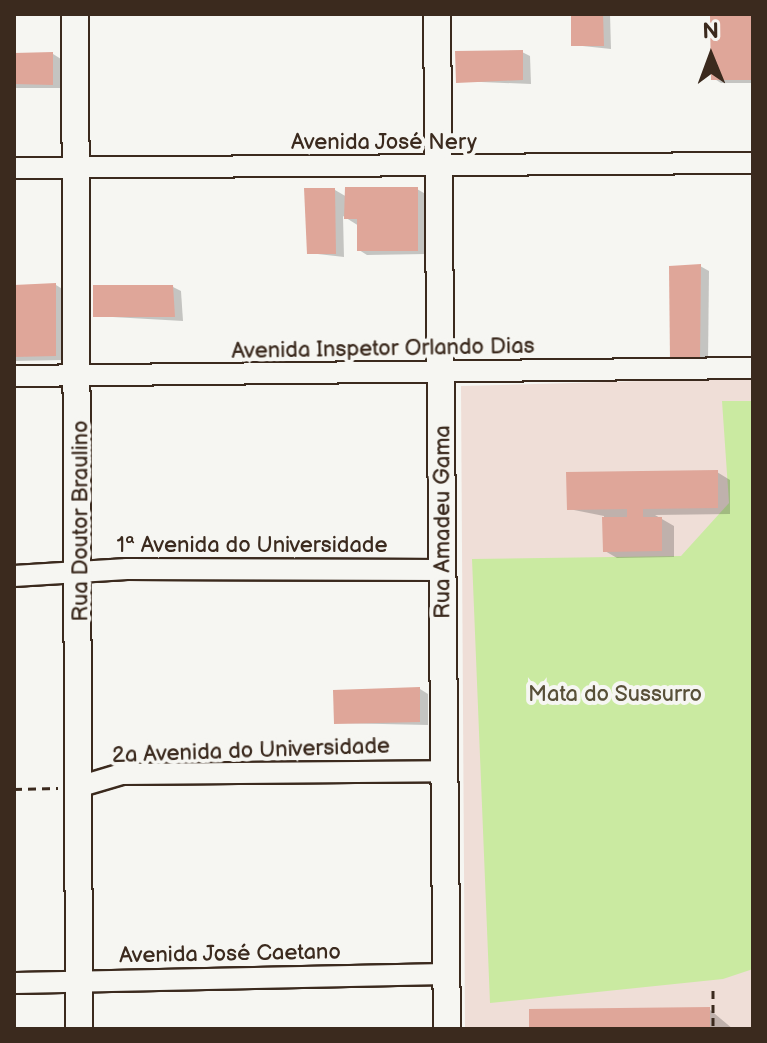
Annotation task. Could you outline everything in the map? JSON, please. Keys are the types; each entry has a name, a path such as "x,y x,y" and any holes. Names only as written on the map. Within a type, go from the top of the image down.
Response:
{"street":[{"name":"Rua Doutor Braulino","path":"75,14 82,574 78,787 79,1029"},
{"name":"Rua Amadeu Gama","path":"437,14 447,1029"},
{"name":"Avenida José Nery","path":"14,168 439,168 753,163"},
{"name":"Avenida Inspetor Orlando Dias","path":"14,376 753,368"},
{"name":"1ª Avenida do Universidade","path":"14,576 443,570"},
{"name":"2a Avenida do Universidade","path":"78,787 122,774 443,771"},
{"name":"Avenida José Caetano","path":"14,983 447,974"}],"path":[{"path":"14,789 78,787"},
{"path":"713,990 713,1029"}],"shaded area":[{"name":"Mata do Sussurro","path":"753,378 753,1029 465,1029 461,386"}],"green space":[{"name":"Mata do Sussurro","path":"722,401 753,401 753,969 723,979 490,1003 472,559 681,556 729,503"}],"building":[{"path":"571,14 603,14 604,46 571,46"},
{"path":"753,15 753,80 711,80 710,16"},
{"path":"523,50 523,80 456,83 455,51"},
{"path":"53,52 53,85 14,84 14,53"},
{"path":"345,187 418,187 418,251 357,251 357,219 344,219"},
{"path":"304,188 335,188 336,254 307,254"},
{"path":"701,264 700,359 670,360 669,266"},
{"path":"56,283 56,356 14,357 14,285"},
{"path":"93,285 173,285 175,317 93,317"},
{"path":"718,470 718,508 643,509 643,517 662,517 662,551 603,552 602,517 627,517 627,509 567,510 566,472"},
{"path":"420,687 420,722 334,724 333,690"},
{"path":"710,1007 710,1029 529,1029 529,1009"}]}
